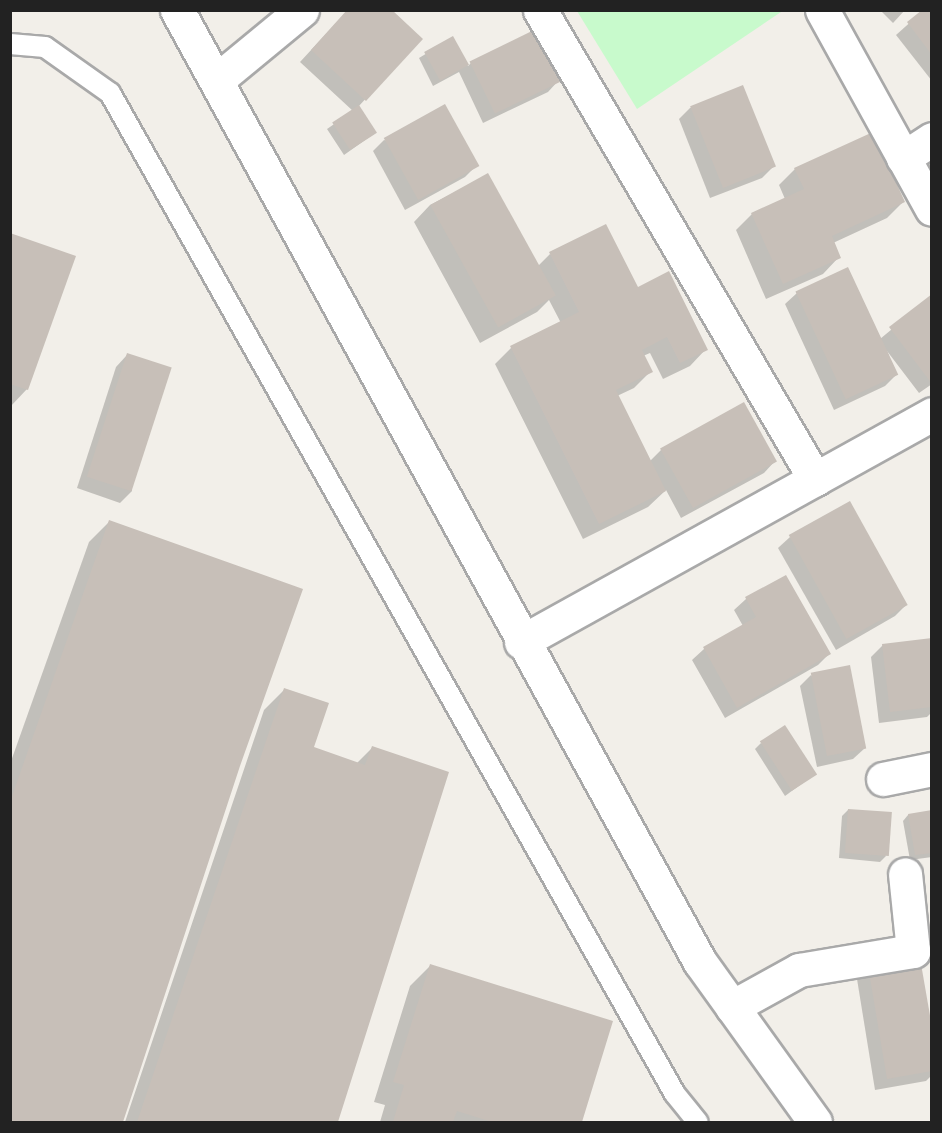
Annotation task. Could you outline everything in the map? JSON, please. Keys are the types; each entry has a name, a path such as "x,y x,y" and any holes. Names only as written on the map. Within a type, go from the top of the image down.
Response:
{"street":[{"path":"177,10 521,642 700,962 815,1122"},
{"path":"217,80 302,10"},
{"path":"540,10 815,479"},
{"path":"822,10 932,209"},
{"path":"903,158 932,139"},
{"path":"521,642 932,414"},
{"path":"883,779 932,769"},
{"path":"732,1007 799,970 913,951 905,874"}],"lane":[{"path":"10,44 45,47 110,93 669,1084 698,1122"}],"green space":[{"path":"577,10 784,10 637,109 577,11"}],"building":[{"path":"347,10 392,10 423,39 366,101 311,50"},
{"path":"922,10 932,10 932,55 907,22"},
{"path":"536,29 561,81 495,114 469,61"},
{"path":"453,36 469,65 440,81 424,52"},
{"path":"743,85 776,167 723,188 690,106"},
{"path":"445,104 479,166 418,200 384,138"},
{"path":"359,105 377,133 350,150 332,122"},
{"path":"873,132 905,202 832,236 841,258 783,284 751,213 804,189 794,168"},
{"path":"488,173 556,295 498,327 430,205"},
{"path":"606,224 638,287 669,271 708,350 680,363 667,337 642,350 653,372 616,390 666,491 599,524 510,346 579,312 549,252"},
{"path":"10,233 76,256 28,390 10,384"},
{"path":"848,267 898,375 846,399 795,292"},
{"path":"932,294 932,384 889,327"},
{"path":"127,353 172,368 132,491 87,477"},
{"path":"744,402 777,461 693,508 660,449"},
{"path":"850,501 908,605 846,639 789,535"},
{"path":"109,520 303,589 240,766 123,1122 10,1122 10,802"},
{"path":"786,575 831,654 737,708 703,647 756,617 745,597"},
{"path":"932,638 932,707 890,712 882,644"},
{"path":"850,665 866,748 827,756 811,673"},
{"path":"284,688 329,703 314,747 365,765 372,746 449,772 338,1122 137,1122"},
{"path":"785,725 817,774 792,791 760,741"},
{"path":"848,809 892,812 889,856 845,853"},
{"path":"932,810 932,853 915,855 908,814"},
{"path":"920,958 932,1027 932,1071 887,1079 868,966"},
{"path":"430,964 613,1021 582,1122 492,1122 457,1111 453,1122 393,1122 404,1085 393,1082"}]}
